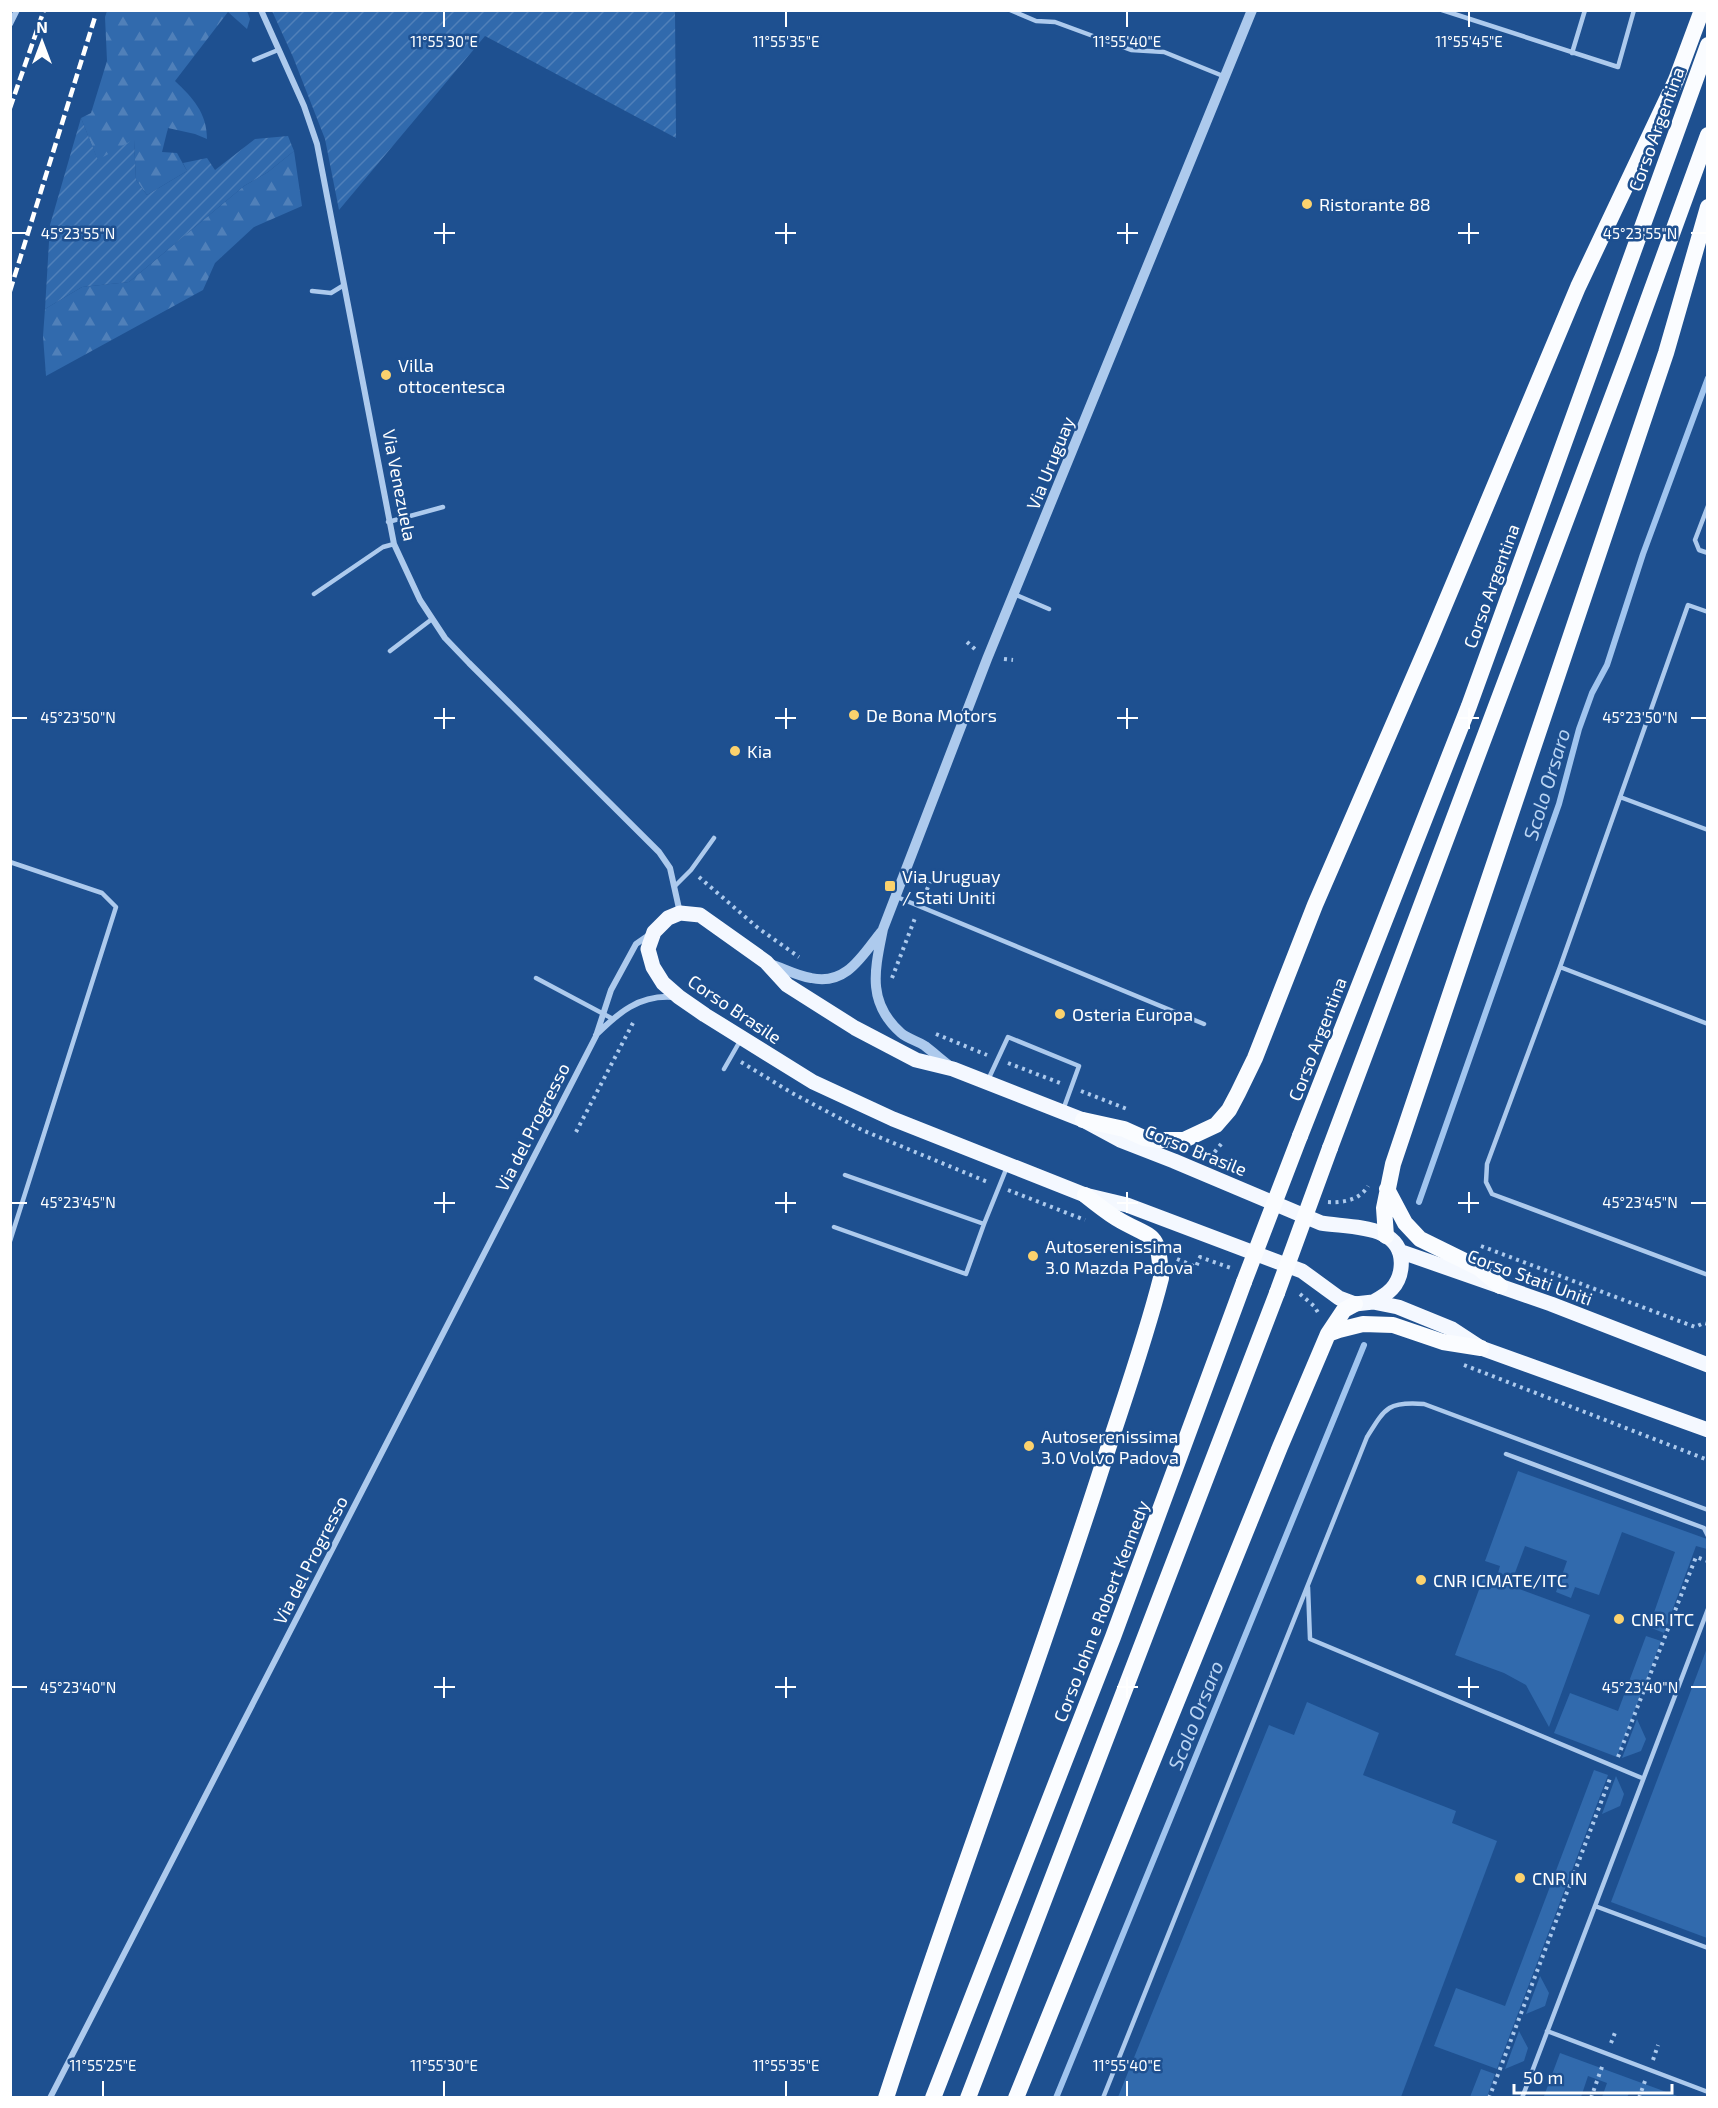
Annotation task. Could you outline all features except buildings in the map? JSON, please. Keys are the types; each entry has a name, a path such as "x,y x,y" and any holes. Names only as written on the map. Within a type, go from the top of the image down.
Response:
{"highway":[{"path":"1083,1120 1124,1129 1144,1138 1184,1140 1216,1125 1238,1093 1255,1058 1315,905 1429,642 1578,287 1676,80 1702,10"},
{"name":"Corso Argentina","path":"1300,1136 1469,706 1707,45"},
{"path":"968,2097 1277,1293 1628,355 1707,135"},
{"path":"1386,1236 1384,1208 1393,1164 1666,353 1707,207"},
{"name":"Corso John e Robert Kennedy","path":"933,2097 1113,1637 1300,1136"},
{"path":"1387,1189 1405,1223 1420,1239 1479,1268 1500,1286"},
{"path":"886,2097 1041,1652 1161,1278 1160,1253 1155,1241 1147,1233 1116,1218 1085,1195"},
{"path":"1016,2097 1328,1334 1344,1310 1355,1304"},
{"path":"1328,1334 1363,1324 1393,1325 1443,1342 1481,1348"}],"main road":[{"name":"Corso Brasile","path":"680,913 700,915 766,962 787,985 855,1028 916,1060 953,1069 1083,1120 1120,1140 1321,1223 1360,1226 1386,1236"},
{"path":"654,932 668,918 680,913"},
{"name":"Corso Brasile","path":"654,932 648,949 653,967 663,983 679,997 813,1082 893,1119 1085,1195 1127,1205 1302,1270 1327,1291 1355,1304"},
{"path":"1373,1302 1392,1291 1400,1278 1402,1262 1399,1251 1386,1236"},
{"name":"Corso Stati Uniti","path":"1399,1251 1500,1286 1707,1365"},
{"path":"1355,1304 1373,1302 1398,1307 1452,1329 1481,1348 1707,1430"}],"street":[{"path":"10,24 18,10"},
{"name":"Via Venezuela","path":"261,10 304,106 317,144 394,544 420,600 445,638 659,852 670,868 680,913"},
{"name":"Via Uruguay","path":"953,1069 924,1045 903,1035 888,1020 880,1007 874,972 883,929 987,659 1252,10"},
{"name":"Via Uruguay","path":"766,962 809,978 826,980 843,976 859,960 883,929"},
{"name":"Via del Progresso","path":"50,2097 596,1036 611,990 636,944 654,932"},
{"name":"Via del Progresso","path":"596,1036 630,1006 666,996 679,997"}],"lane":[{"path":"1010,10 1036,21 1055,22 1131,50 1164,52 1226,77"},
{"path":"1442,10 1618,67 1634,10"},
{"path":"1572,52 1584,10"},
{"path":"254,60 278,50"},
{"path":"312,291 331,293 344,285"},
{"path":"1707,506 1695,540 1699,550 1707,553"},
{"path":"388,522 443,507"},
{"path":"314,594 383,547 394,544"},
{"path":"1014,594 1049,609"},
{"path":"1707,612 1688,605 1560,967 1487,1164 1486,1182 1492,1194 1707,1275"},
{"path":"390,651 432,619"},
{"path":"1620,797 1707,830"},
{"path":"675,886 691,870 714,838"},
{"path":"10,862 102,893 116,907 10,1241"},
{"path":"896,896 1204,1024"},
{"path":"1560,967 1707,1024"},
{"path":"536,978 613,1019"},
{"path":"987,1083 1008,1037 1079,1066 1062,1112"},
{"path":"724,1069 742,1038"},
{"path":"834,1227 966,1274 1008,1164"},
{"path":"845,1175 984,1224"},
{"path":"1103,2097 1367,1437 1383,1411 1405,1402 1424,1404 1707,1510"},
{"path":"1506,1454 1704,1528 1707,1536"},
{"path":"1308,1584 1310,1639 1642,1778"},
{"path":"1522,2097 1707,1609"},
{"path":"1595,1906 1707,1948"},
{"path":"1547,2031 1707,2092"}],"path":[{"path":"699,877 758,928 808,963"},
{"path":"892,979 930,882"},
{"path":"576,1132 638,1015"},
{"path":"1021,1068 1053,1080"},
{"path":"1090,1094 1130,1110"},
{"path":"1214,1159 1213,1154 1225,1141"},
{"path":"1329,1202 1350,1201 1365,1190 1372,1179"},
{"path":"1478,1245 1695,1328 1704,1323 1707,1324"},
{"path":"1454,1362 1707,1460"},
{"path":"1490,2097 1696,1557 1707,1561"},
{"path":"1591,2097 1603,2066"},
{"path":"1639,2097 1645,2081"}],"green space":[{"path":"107,11 247,11 250,19 247,29 228,12 175,81 188,94 202,114 207,139 168,128 162,152 177,153 187,171 147,195 136,180 134,140 98,161 81,118 91,113 107,61 105,17"},
{"path":"272,11 675,11 676,138 485,36 339,210 325,139 293,57"},
{"path":"81,118 98,160 134,139 136,180 147,195 187,171 183,163 207,158 215,170 255,139 288,136 294,151 268,172 244,186 129,282 82,287 45,309 50,225"},
{"path":"294,151 302,206 254,227 215,263 203,290 46,376 43,336 45,309 82,287 129,282 244,186 268,172"},
{"path":"1518,1471 1707,1539 1707,1549 1696,1546 1664,1633 1649,1627 1675,1552 1622,1532 1599,1595 1575,1587 1571,1598 1556,1592 1567,1561 1525,1546 1513,1578 1498,1573 1500,1566 1485,1561"},
{"path":"1484,1576 1590,1615 1549,1727 1526,1685 1504,1673 1455,1655"},
{"path":"1646,1636 1661,1641 1617,1757 1554,1733 1570,1693 1618,1711"},
{"path":"1707,1648 1707,1938 1611,1902"},
{"path":"1307,1702 1379,1733 1363,1775 1456,1811 1452,1823 1497,1841 1401,2097 1118,2097 1269,1725 1294,1735"},
{"path":"1637,1719 1646,1739 1641,1751 1622,1758"},
{"path":"1594,1770 1608,1775 1497,2069 1434,2046 1456,1988 1505,2006"},
{"path":"1616,1776 1624,1794 1620,1806 1602,1814"},
{"path":"1540,1976 1549,1993 1545,2006 1526,2014"},
{"path":"1519,2031 1528,2048 1524,2061 1505,2069"},
{"path":"1560,2053 1680,2097 1646,2097 1630,2092 1627,2097 1602,2097 1607,2083 1588,2076 1581,2097 1546,2097 1544,2096"},
{"path":"1481,2069 1495,2074 1487,2097 1470,2097"}],"waterway":[{"name":"Scolo Orsaro","path":"1419,1202 1559,804 1579,729 1592,693 1607,665 1643,554 1708,378"},
{"name":"Scolo Orsaro","path":"1056,2098 1364,1345"}],"railway":[{"path":"10,108 44,10"},
{"path":"10,291 95,17"}],"place":[{"name":"Ristorante 88","path":"1307,204"},
{"name":"Villa ottocentesca","path":"386,375"},
{"name":"De Bona Motors","path":"854,715"},
{"name":"Kia","path":"735,751"},
{"name":"Via Uruguay / Stati Uniti","path":"890,886"},
{"name":"Osteria Europa","path":"1060,1014"},
{"name":"Autoserenissima 3.0 Mazda Padova","path":"1033,1256"},
{"name":"Autoserenissima 3.0 Volvo Padova","path":"1029,1446"},
{"name":"CNR ICMATE/ITC","path":"1421,1580"},
{"name":"CNR ITC","path":"1619,1619"},
{"name":"CNR IN","path":"1520,1878"}]}
